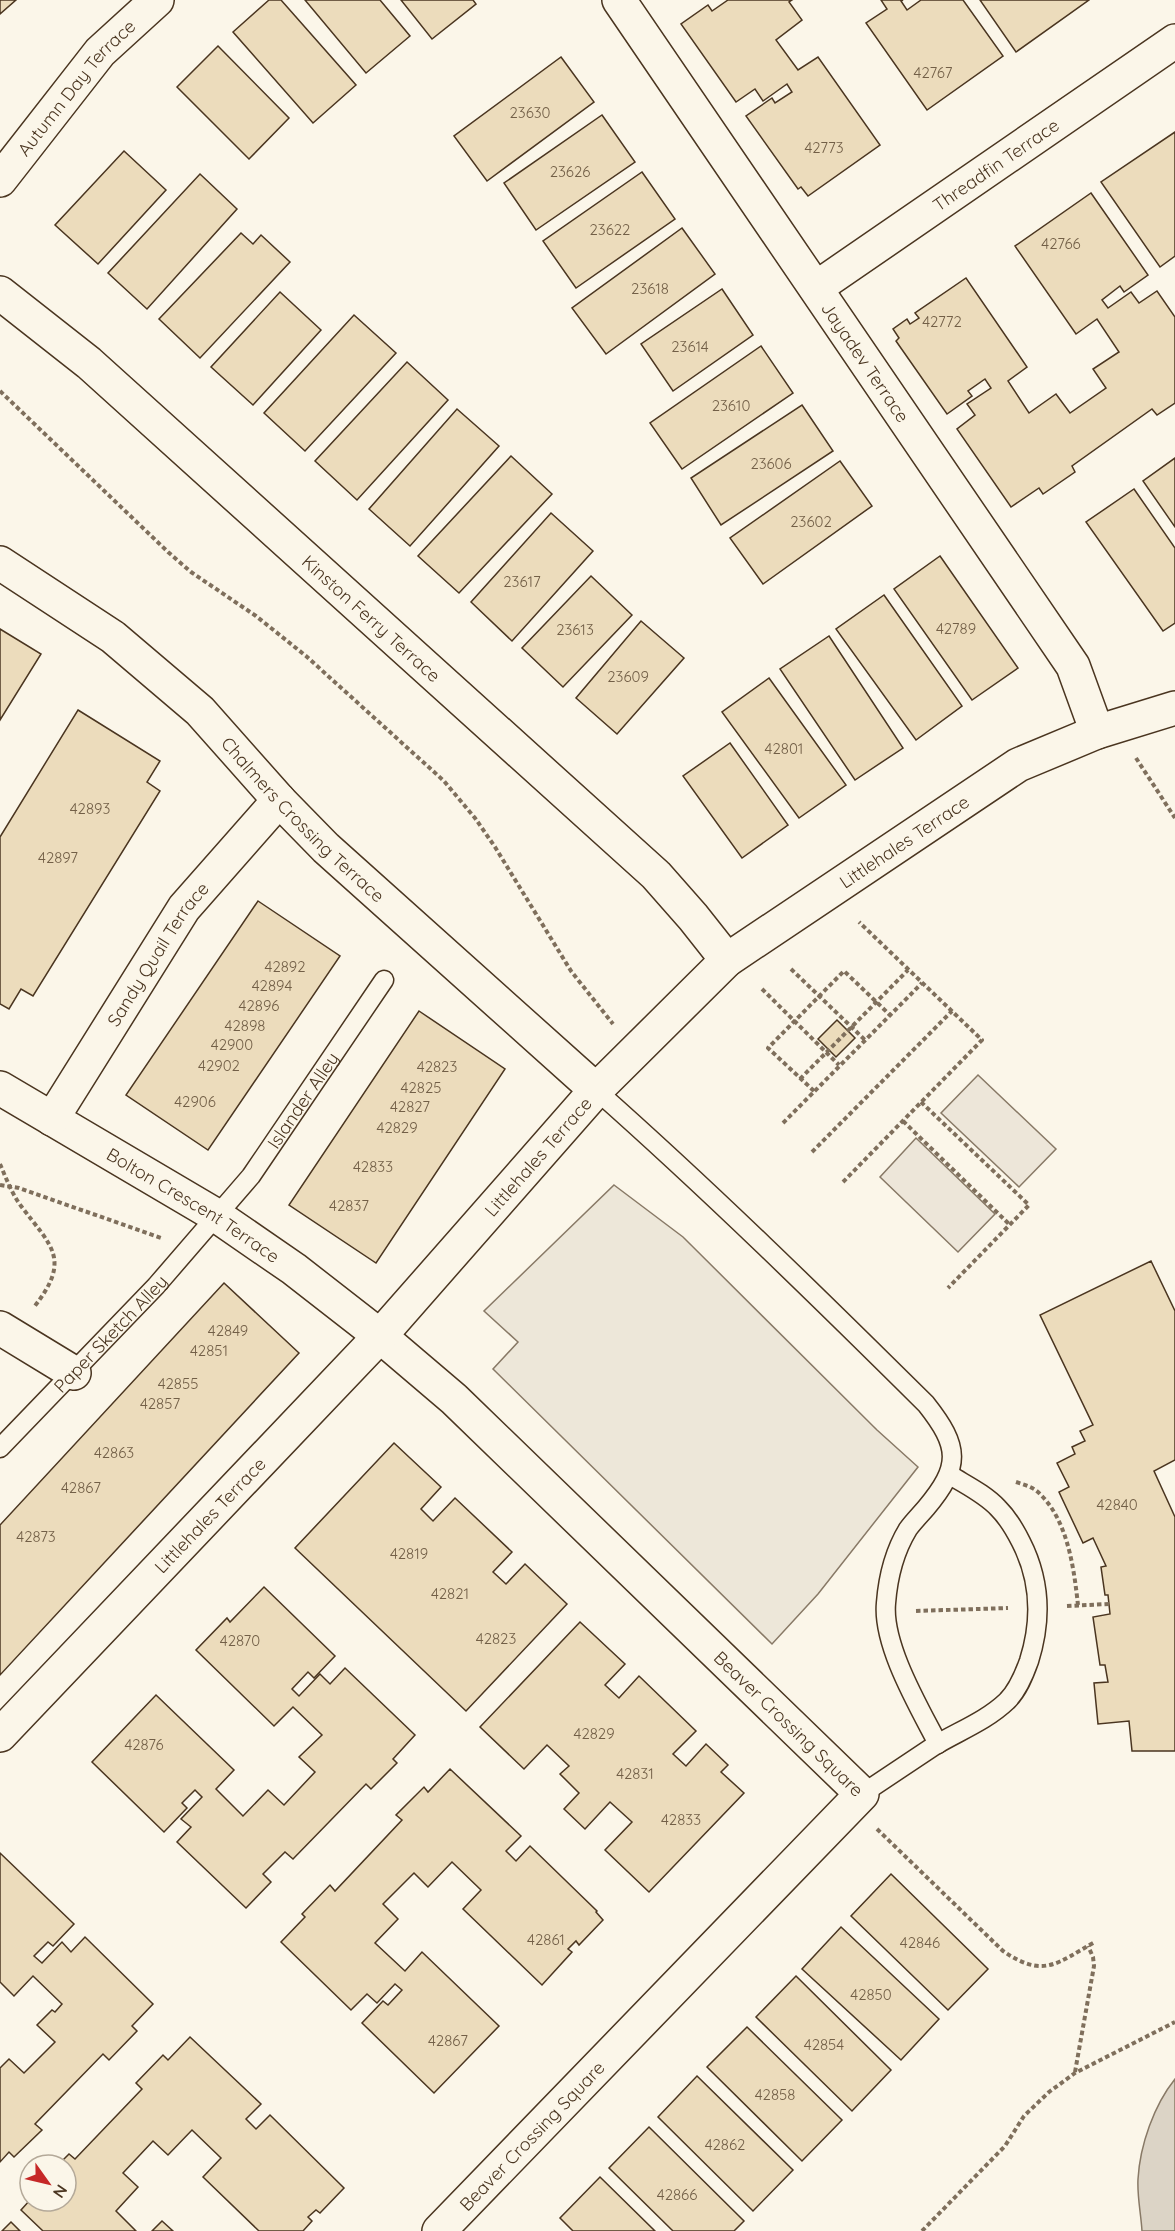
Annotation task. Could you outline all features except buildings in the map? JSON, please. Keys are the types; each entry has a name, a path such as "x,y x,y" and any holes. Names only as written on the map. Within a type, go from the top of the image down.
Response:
{"street":[{"name":"Autumn Day Terrace","path":"0,180 100,52 157,0"},
{"name":"Jayadev Terrace","path":"619,0 1073,666 1097,732"},
{"name":"Threadfin Terrace","path":"816,288 1175,41"},
{"name":"Kinston Ferry Terrace","path":"0,293 89,363 656,875 727,960"},
{"name":"Chalmers Crossing Terrace","path":"0,564 113,637 200,711 279,800 326,848 596,1090"},
{"name":"Littlehales Terrace","path":"0,1735 380,1336 596,1090 727,960 1018,765 1097,732 1175,708"},
{"name":"Sandy Quail Terrace","path":"52,1119 184,908 279,800"},
{"name":"Bolton Crescent Terrace","path":"0,1088 217,1216 294,1269 380,1336"},
{"path":"0,1328 74,1373"},
{"name":"Beaver Crossing Square","path":"380,1336 454,1399 865,1808 439,2231"}],"lane":[{"name":"Islander Alley","path":"217,1216 251,1176 384,980"},
{"path":"596,1090 701,1185 927,1404 940,1420 951,1445 950,1475 901,1542 893,1564 886,1604 887,1627 894,1652 938,1744"},
{"name":"Paper Sketch Alley","path":"0,1448 156,1286 217,1216"},
{"path":"865,1808 938,1744 990,1716 1010,1699 1024,1676 1038,1623 1038,1599 1034,1574 1013,1527 999,1509 950,1475"}],"path":[{"path":"0,391 168,552 191,572 256,616 306,656 352,695 444,781 475,818 572,972 615,1027"},
{"path":"1131,751 1175,818"},
{"path":"843,1182 982,1040 859,922"},
{"path":"792,969 865,1040"},
{"path":"800,1078 908,970"},
{"path":"814,1091 768,1048 844,971 890,1015"},
{"path":"783,1122 922,983"},
{"path":"762,989 839,1065"},
{"path":"812,1152 951,1011"},
{"path":"921,1102 1029,1205 948,1288"},
{"path":"903,1121 1010,1224"},
{"path":"0,1164 19,1205 43,1232 51,1246 55,1264 54,1275 32,1310"},
{"path":"0,1185 10,1186 167,1240"},
{"path":"1008,1479 1030,1486 1042,1495 1059,1521 1071,1560 1078,1605"},
{"path":"1067,1606 1109,1604"},
{"path":"909,1611 1012,1608"},
{"path":"865,1808 1003,1952 1018,1962 1043,1967 1058,1963 1095,1942"},
{"path":"1075,2073 1094,1966 1088,1946"},
{"path":"922,2231 1005,2146 1024,2116 1049,2092 1075,2073 1175,2022"}],"shaded area":[{"path":"978,1075 1056,1149 1019,1187 941,1113"},
{"path":"916,1138 995,1214 958,1252 880,1177"},
{"path":"614,1185 683,1237 877,1430 918,1467 818,1594 772,1644 493,1369 518,1342 484,1311"},
{"path":"1175,2079 1175,2231 1142,2231 1138,2185 1139,2166 1149,2126 1167,2089"}]}
